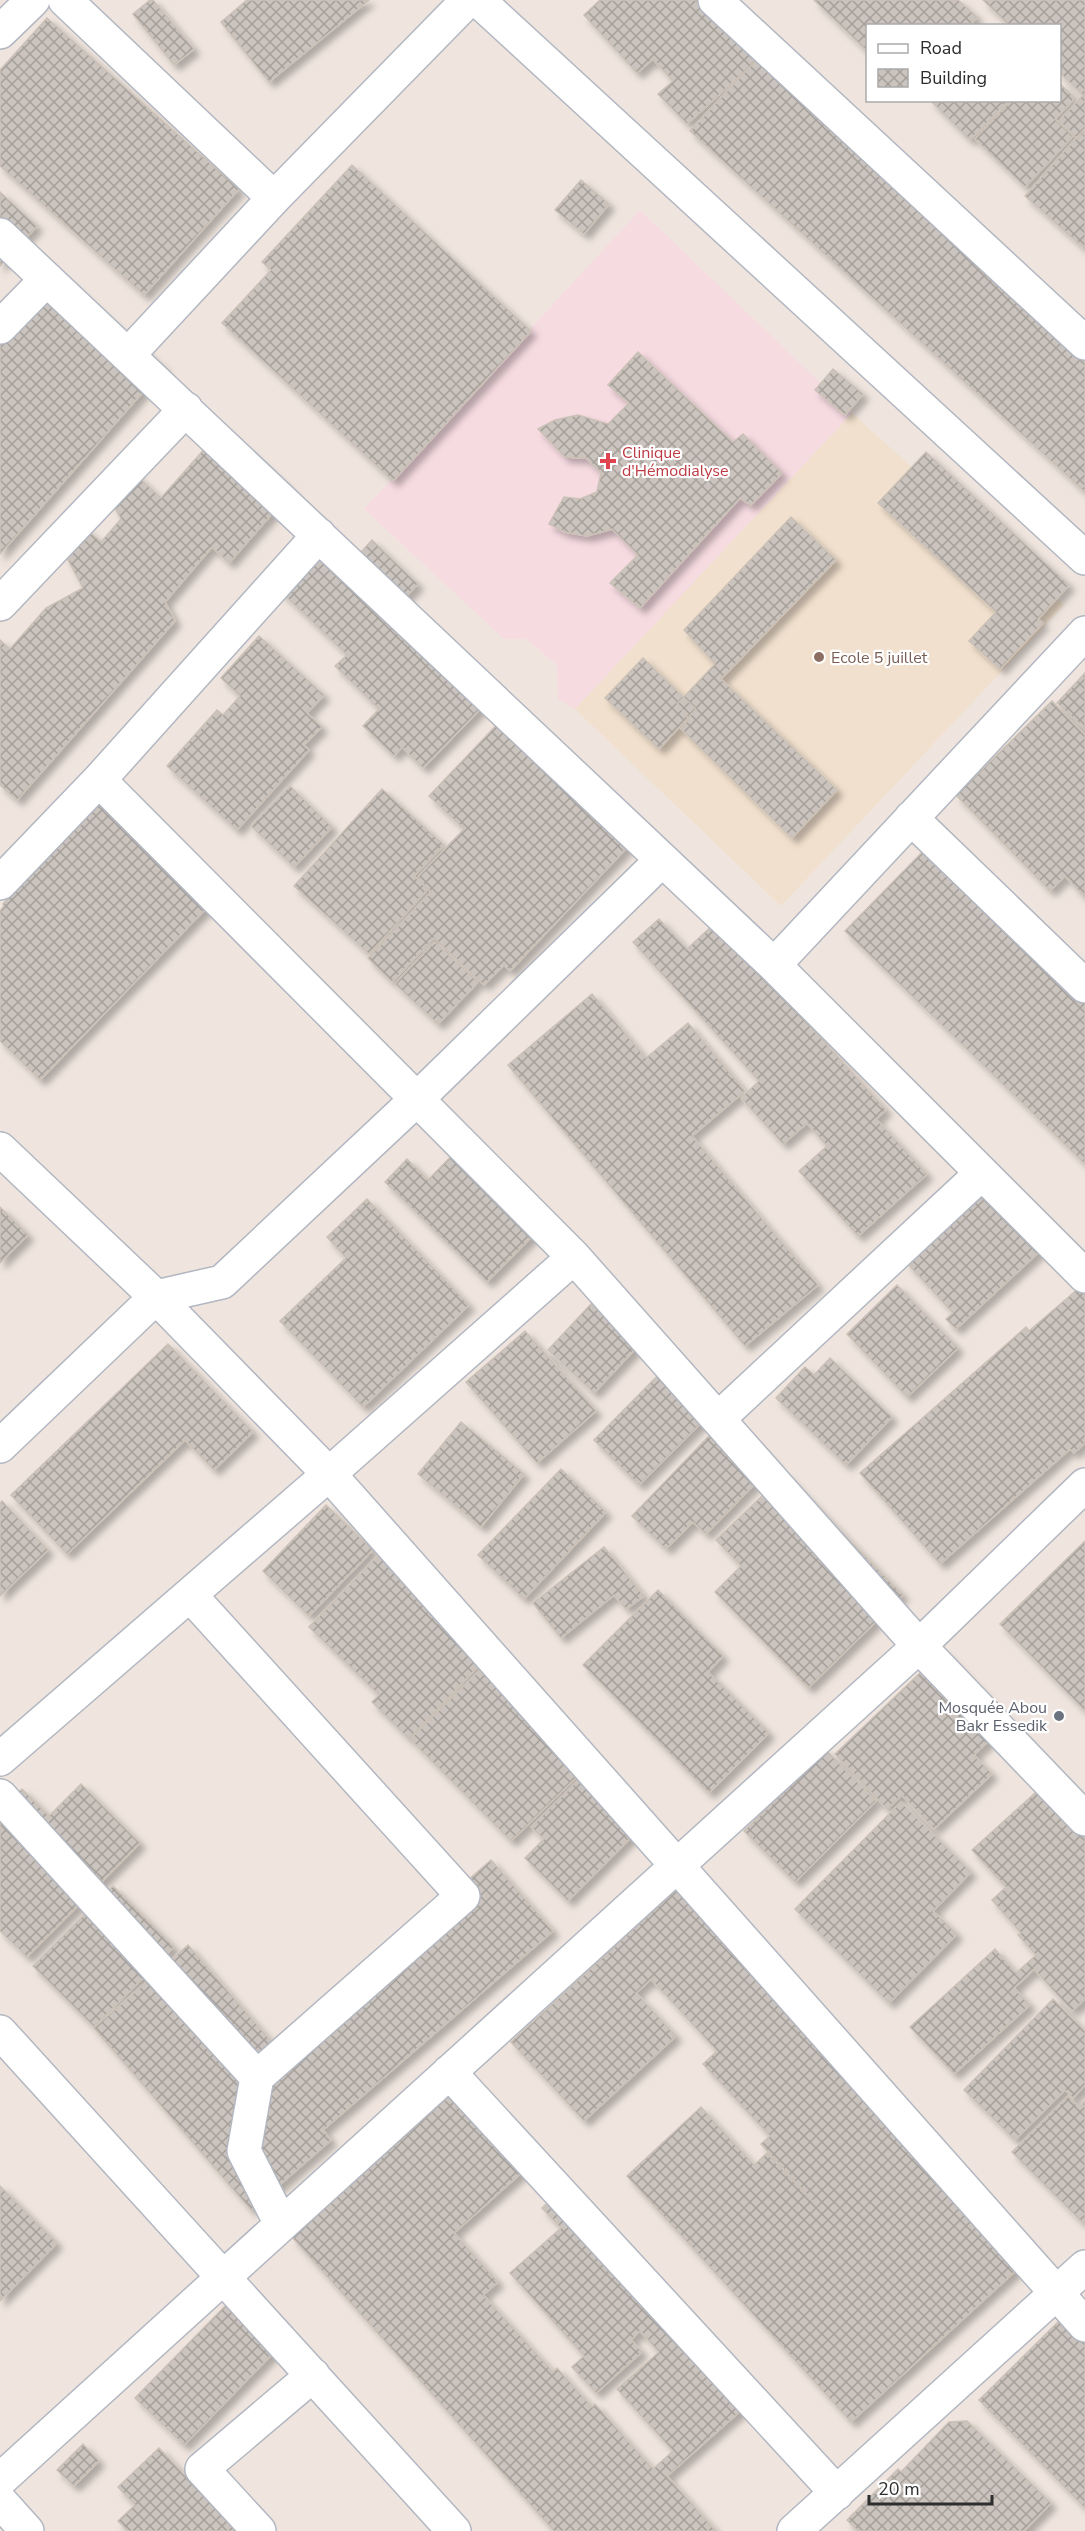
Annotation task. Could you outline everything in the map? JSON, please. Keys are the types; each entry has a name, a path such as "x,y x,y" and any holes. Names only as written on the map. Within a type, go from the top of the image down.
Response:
{"street":[{"path":"0,32 33,0"},
{"path":"65,0 274,198"},
{"path":"128,355 274,198 468,0"},
{"path":"478,0 1085,558"},
{"path":"715,0 1085,343"},
{"path":"0,236 774,965 1085,1275"},
{"path":"0,327 47,279"},
{"path":"0,604 186,409"},
{"path":"0,883 99,780 319,535"},
{"path":"774,965 1085,633"},
{"path":"99,780 574,1257 919,1646 1085,1819"},
{"path":"911,818 1085,986"},
{"path":"0,1446 156,1297 222,1282 417,1099 662,860"},
{"path":"0,1149 156,1297 329,1474 1085,2325"},
{"path":"718,1419 982,1173"},
{"path":"0,1759 329,1474 574,1257"},
{"path":"0,2480 919,1646 1085,1485"},
{"path":"189,1594 463,1896 256,2077 244,2151 281,2224"},
{"path":"0,1796 256,2077"},
{"path":"0,2032 454,2531"},
{"path":"449,2072 837,2493"},
{"path":"794,2531 1085,2267"},
{"path":"259,2531 201,2469 313,2375"},
{"path":"0,2501 27,2531"}],"shaded area":[{"name":"Clinique d'Hémodialyse","path":"640,210 852,413 575,709 558,699 557,665 526,639 504,639 364,509"},
{"name":"Ecole 5 juillet","path":"852,413 1064,605 781,906 575,709"}],"building":[{"path":"153,0 194,49 174,65 133,14"},
{"path":"247,0 369,0 269,82 221,22"},
{"path":"600,0 722,0 768,50 687,124 658,94 673,81 653,59 637,73 584,15"},
{"path":"814,0 958,0 977,17 971,24 866,24 866,50"},
{"path":"983,0 1085,0 1085,132 1078,139 1059,121 1083,95 1061,74 1061,24 1008,24"},
{"path":"47,18 239,189 144,295 0,166 0,70"},
{"path":"770,45 1085,334 1085,492 690,131"},
{"path":"1061,85 1075,98 1055,119 1073,136 1025,187 975,139 1009,102 1061,102"},
{"path":"932,102 1007,102 970,140"},
{"path":"1085,128 1085,249 1025,196"},
{"path":"352,165 531,331 393,481 222,323 271,270 262,262"},
{"path":"581,180 609,204 584,234 555,210"},
{"path":"0,192 37,226 0,266"},
{"path":"58,274 164,368 0,554 0,340"},
{"path":"638,352 733,442 743,434 782,473 751,505 740,498 640,608 610,583 638,555 612,529 587,536 565,532 549,524 564,497 580,499 597,492 601,473 586,458 565,457 538,429 555,420 578,415 608,424 629,403 608,385"},
{"path":"833,369 863,394 845,415 815,390"},
{"path":"222,429 292,491 229,563 212,547 165,602 175,621 17,800 0,785 0,640 10,649 46,608 83,588 65,554 86,529 101,542 121,519 110,498 133,472 161,498"},
{"path":"926,452 1069,585 1038,619 1043,623 1000,669 969,641 996,612 878,503"},
{"path":"791,517 836,560 721,679 837,790 792,838 681,729 689,719 677,704 715,664 684,630"},
{"path":"328,536 353,561 372,540 418,584 390,613 485,704 423,768 402,747 394,756 363,726 379,709 335,666 347,655 277,588"},
{"path":"259,636 324,695 307,713 322,727 304,745 309,750 237,830 167,766 217,710 223,715 240,696 221,678"},
{"path":"643,658 696,709 659,749 605,698"},
{"path":"1085,673 1085,729 1057,703"},
{"path":"1052,701 1085,735 1085,897 1065,876 1050,891 956,795"},
{"path":"506,715 636,838 510,971 504,965 484,985 434,938 392,982 368,958 431,892 417,878 464,829 429,796"},
{"path":"290,786 332,827 294,867 251,826"},
{"path":"382,789 444,845 414,876 428,889 369,954 294,886"},
{"path":"112,791 219,895 40,1080 0,1041 0,911 3,904"},
{"path":"933,841 1085,989 1085,1164 845,931"},
{"path":"659,919 687,949 716,922 886,1110 876,1119 927,1174 858,1236 799,1171 827,1146 807,1123 783,1144 741,1098 759,1081 633,942"},
{"path":"434,942 478,982 438,1024 395,984"},
{"path":"592,994 646,1058 688,1023 745,1091 692,1136 818,1285 745,1346 508,1065"},
{"path":"466,1141 547,1221 487,1282 385,1182 407,1159 428,1180"},
{"path":"984,1190 1040,1251 956,1329 946,1319 953,1313 906,1262"},
{"path":"367,1199 469,1305 363,1407 280,1321 346,1258 327,1237"},
{"path":"0,1207 28,1235 0,1263"},
{"path":"897,1285 958,1348 907,1397 847,1334"},
{"path":"1079,1288 1085,1294 1085,1443 1074,1453 1070,1449 940,1564 860,1473 1026,1327 1029,1331"},
{"path":"591,1304 637,1347 594,1393 548,1350"},
{"path":"525,1331 596,1411 537,1463 466,1382"},
{"path":"168,1344 253,1432 214,1470 185,1440 67,1554 11,1495"},
{"path":"830,1358 892,1417 846,1465 776,1398 805,1367 814,1375"},
{"path":"673,1360 718,1406 639,1485 594,1440"},
{"path":"727,1417 775,1463 706,1534 693,1522 666,1549 632,1516"},
{"path":"461,1422 524,1474 481,1527 418,1474"},
{"path":"561,1469 606,1512 524,1599 478,1555"},
{"path":"785,1474 903,1595 808,1688 715,1592 741,1566 716,1540"},
{"path":"2,1501 48,1550 0,1596 0,1503"},
{"path":"326,1505 373,1550 309,1616 263,1571"},
{"path":"1085,1541 1085,1711 1000,1624"},
{"path":"391,1542 488,1656 409,1739 372,1702 379,1695 309,1627"},
{"path":"604,1547 644,1596 626,1609 614,1595 561,1638 533,1603"},
{"path":"658,1590 723,1656 708,1672 769,1733 709,1793 583,1665"},
{"path":"943,1651 1009,1721 974,1755 992,1774 934,1829 902,1795 887,1809 835,1754"},
{"path":"492,1658 593,1761 511,1841 410,1739"},
{"path":"826,1750 876,1801 795,1882 744,1831"},
{"path":"595,1763 650,1818 568,1901 525,1858 544,1839 531,1827"},
{"path":"1056,1774 1085,1806 1085,1999 1072,2011 1034,1969 1014,1988 1030,2005 954,2074 910,2027 995,1949 1016,1973 1036,1955 1018,1935 1021,1933 992,1900 1006,1887 972,1850"},
{"path":"81,1784 140,1843 27,1957 0,1931 0,1811 22,1789 49,1816"},
{"path":"901,1802 971,1872 933,1911 957,1934 889,2003 795,1909"},
{"path":"491,1860 553,1931 323,2130 331,2140 251,2210 94,2028 188,1945 283,2055 353,1980"},
{"path":"690,1877 1035,2253 851,2422 627,2176 701,2107 754,2165 767,2153 817,2206 761,2144 770,2136 703,2064 717,2051 651,1979 636,1993 676,2036 584,2121 511,2042"},
{"path":"113,1886 174,1947 94,2027 33,1966"},
{"path":"1053,1999 1085,2031 1085,2085 1073,2098 1065,2090 1015,2140 964,2090"},
{"path":"466,2081 537,2159 454,2233 498,2282 483,2295 553,2372 557,2368 592,2407 595,2404 653,2469 673,2451 617,2389 659,2352 640,2331 631,2340 642,2352 596,2393 572,2367 584,2356 510,2273 561,2228 542,2208 565,2187 754,2399 667,2476 716,2531 554,2531 292,2237"},
{"path":"1068,2096 1079,2107 1085,2101 1085,2220 1082,2222 1012,2152"},
{"path":"0,2186 57,2243 0,2301"},
{"path":"228,2303 276,2350 184,2445 135,2398"},
{"path":"1068,2312 1085,2329 1085,2508 979,2400"},
{"path":"967,2421 1051,2503 1024,2531 858,2531 847,2520 898,2469 901,2472 949,2422"},
{"path":"83,2444 99,2461 74,2486 57,2470"},
{"path":"159,2448 238,2531 128,2531 118,2521 135,2505 118,2487"}],"place":[{"name":"Clinique d'Hémodialyse","path":"608,461"},
{"name":"Ecole 5 juillet","path":"819,657"},
{"name":"Mosquée Abou Bakr Essedik","path":"1059,1716"}]}
